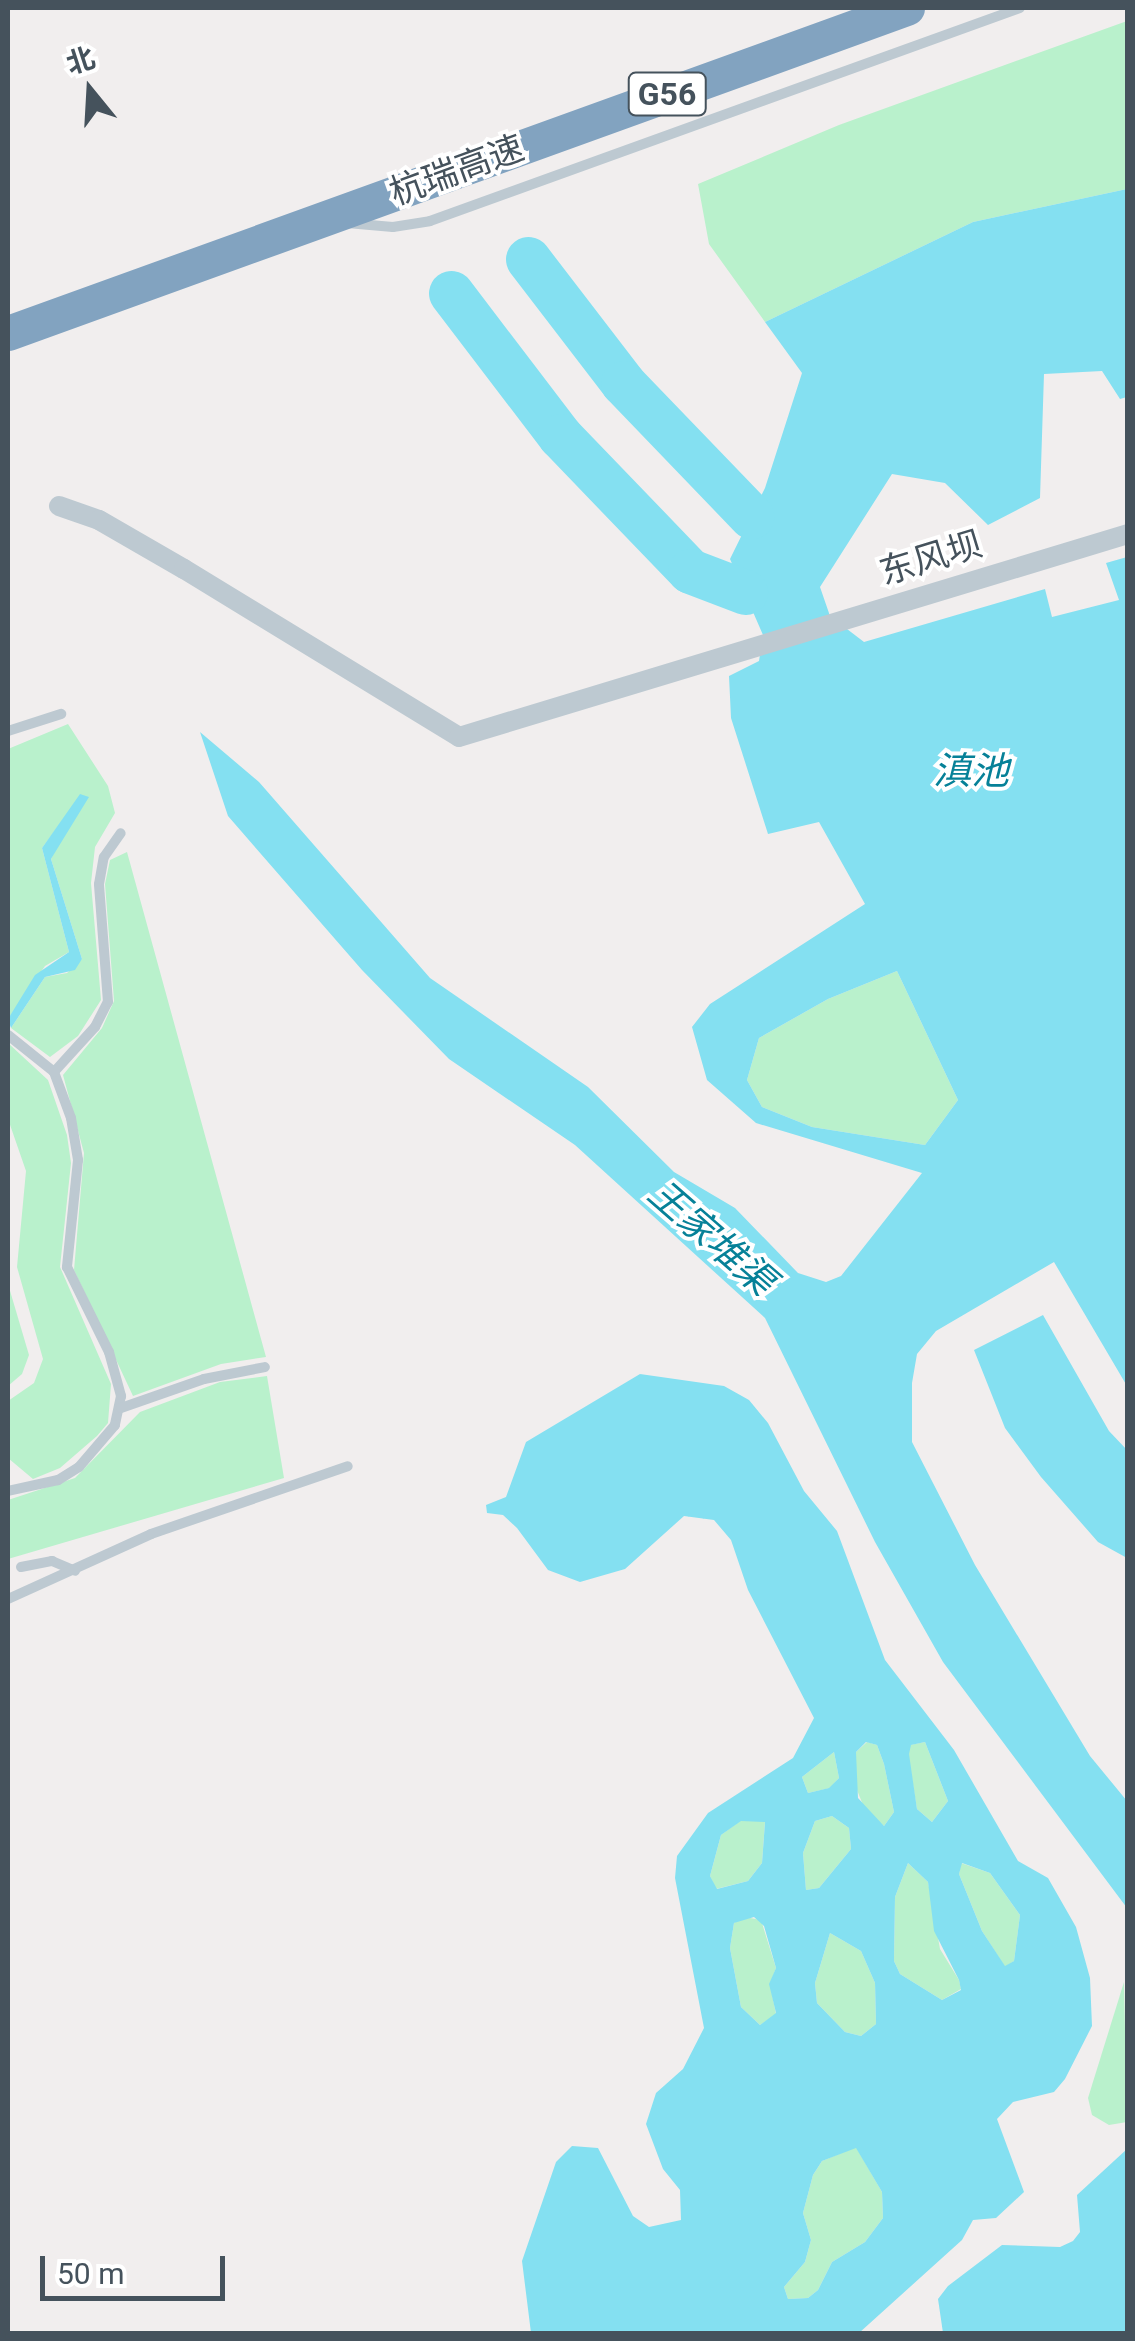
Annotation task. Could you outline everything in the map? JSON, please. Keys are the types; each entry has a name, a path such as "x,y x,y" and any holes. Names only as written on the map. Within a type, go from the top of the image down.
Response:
{"highway":[{"name":"杭瑞高速","path":"8,333 907,8"}],"street":[{"name":"东风坝","path":"60,506 99,520 184,568 460,738 1128,534"}],"lane":[{"path":"290,231 430,221 1020,8"},
{"path":"8,732 61,714"},
{"path":"54,1072 95,1027 108,1002 99,884 104,857 121,833"},
{"path":"8,1035 54,1072 78,1160 67,1267 109,1352 121,1408 115,1425 79,1467 58,1480 8,1492"},
{"path":"121,1408 204,1379 266,1368"},
{"path":"8,1599 75,1572 151,1534 348,1466"},
{"path":"21,1567 52,1561 75,1572"}],"green space":[{"path":"1127,21 1127,189 973,222 765,322 709,244 698,184 839,125"},
{"path":"68,724 108,786 115,813 95,847 91,883 101,1000 78,1036 50,1057 11,1028 45,977 67,973 82,959 51,859 81,795 42,848 69,952 45,966 8,1019 8,749"},
{"path":"127,852 266,1357 221,1364 133,1396 74,1270 84,1153 63,1075 102,1028 114,1001 105,884 110,860"},
{"path":"897,971 958,1100 925,1145 812,1127 762,1107 747,1080 759,1038 828,999"},
{"path":"8,1043 48,1080 67,1135 71,1163 60,1267 111,1384 108,1423 60,1468 33,1479 8,1458 8,1401 34,1383 43,1359 17,1267 26,1171 8,1119"},
{"path":"8,1284 29,1355 22,1374 8,1386"},
{"path":"267,1376 284,1478 8,1559 8,1500 75,1478 140,1412 220,1382"},
{"path":"867,1742 877,1745 894,1812 884,1826 865,1810 855,1785 856,1752"},
{"path":"925,1742 948,1801 932,1822 917,1809 908,1754 910,1745"},
{"path":"834,1752 839,1778 830,1788 808,1793 802,1777"},
{"path":"832,1816 849,1828 851,1849 819,1888 806,1890 803,1853 815,1821"},
{"path":"740,1821 765,1821 762,1863 748,1881 716,1889 710,1876 721,1835"},
{"path":"908,1863 928,1882 940,1949 959,1980 961,1989 942,2000 900,1974 894,1961 895,1897"},
{"path":"961,1863 990,1873 1020,1915 1014,1961 1005,1967 982,1931 959,1874"},
{"path":"745,1917 761,1920 776,1968 770,1984 776,2014 760,2025 741,2007 730,1948 734,1923"},
{"path":"830,1933 861,1951 875,1983 876,2024 861,2036 845,2032 817,2003 815,1983"},
{"path":"1124,1982 1127,2122 1109,2125 1092,2115 1088,2098"},
{"path":"856,2147 882,2192 883,2218 865,2242 832,2262 818,2290 808,2298 788,2299 784,2287 805,2262 811,2240 803,2213 813,2175 822,2161"}],"water":[{"name":"滇池","path":"1127,189 1127,397 1120,399 1102,371 1044,374 1040,498 988,525 945,483 892,474 820,587 830,616 864,642 1045,589 1052,617 1119,600 1106,563 1127,557 1127,1386 1054,1262 936,1331 917,1354 912,1383 912,1442 975,1565 1090,1756 1127,1801 1127,1908 943,1662 875,1542 765,1318 575,1145 449,1059 362,970 228,816 200,732 259,782 430,978 588,1087 674,1172 735,1208 798,1273 826,1282 841,1276 922,1173 756,1123 707,1080 692,1027 710,1004 865,904 819,822 768,834 731,718 729,676 759,661 763,635 730,559 765,488 802,373 765,322 973,222","holes":["897,971 958,1100 925,1145 812,1127 762,1107 747,1080 759,1038 828,999"]},
{"path":"80,794 89,797 51,859 82,959 75,970 45,977 11,1028 8,1019 35,975 69,952 42,848"},
{"path":"1043,1315 1109,1431 1127,1450 1127,1558 1098,1542 1041,1477 1005,1428 974,1350"},
{"path":"640,1374 724,1386 749,1400 768,1423 804,1491 837,1531 885,1660 954,1750 1018,1861 1048,1878 1076,1927 1090,1978 1092,2026 1065,2079 1054,2092 1013,2102 997,2119 1024,2192 996,2218 973,2220 962,2240 859,2333 531,2333 522,2261 556,2162 572,2146 598,2148 633,2216 649,2227 681,2220 680,2190 663,2169 646,2124 656,2093 683,2069 704,2028 675,1878 677,1856 708,1813 793,1758 814,1718 748,1590 731,1540 714,1520 684,1516 625,1569 580,1582 548,1570 517,1528 503,1515 487,1513 486,1505 506,1497 526,1442","holes":["866,1742 877,1745 894,1812 884,1826 858,1798 856,1752","925,1742 948,1801 932,1822 917,1809 911,1745","834,1752 839,1778 829,1788 808,1793 802,1777","832,1816 849,1828 851,1849 819,1888 806,1890 803,1853 815,1821","741,1821 765,1822 762,1863 748,1881 717,1889 710,1876 721,1835","908,1863 928,1882 934,1931 961,1990 942,2000 900,1974 894,1961 895,1897","962,1863 990,1873 1020,1915 1014,1961 1005,1966 982,1931 959,1874","754,1917 764,1926 776,1968 769,1984 776,2013 760,2025 741,2007 730,1948 734,1923","830,1933 861,1951 875,1983 876,2024 861,2036 845,2032 817,2003 815,1983","856,2148 882,2192 883,2218 865,2242 832,2262 818,2290 808,2298 788,2299 784,2287 805,2262 811,2240 803,2213 813,2175 822,2161"]},
{"path":"1127,2149 1127,2333 943,2333 938,2299 948,2286 1002,2245 1060,2247 1073,2241 1080,2232 1077,2195"}],"waterway":[{"path":"528,259 623,383 751,516"},
{"path":"451,293 560,436 690,571 745,592"}],"water label":[{"name":"王家堆渠","path":"711,1238"}]}
